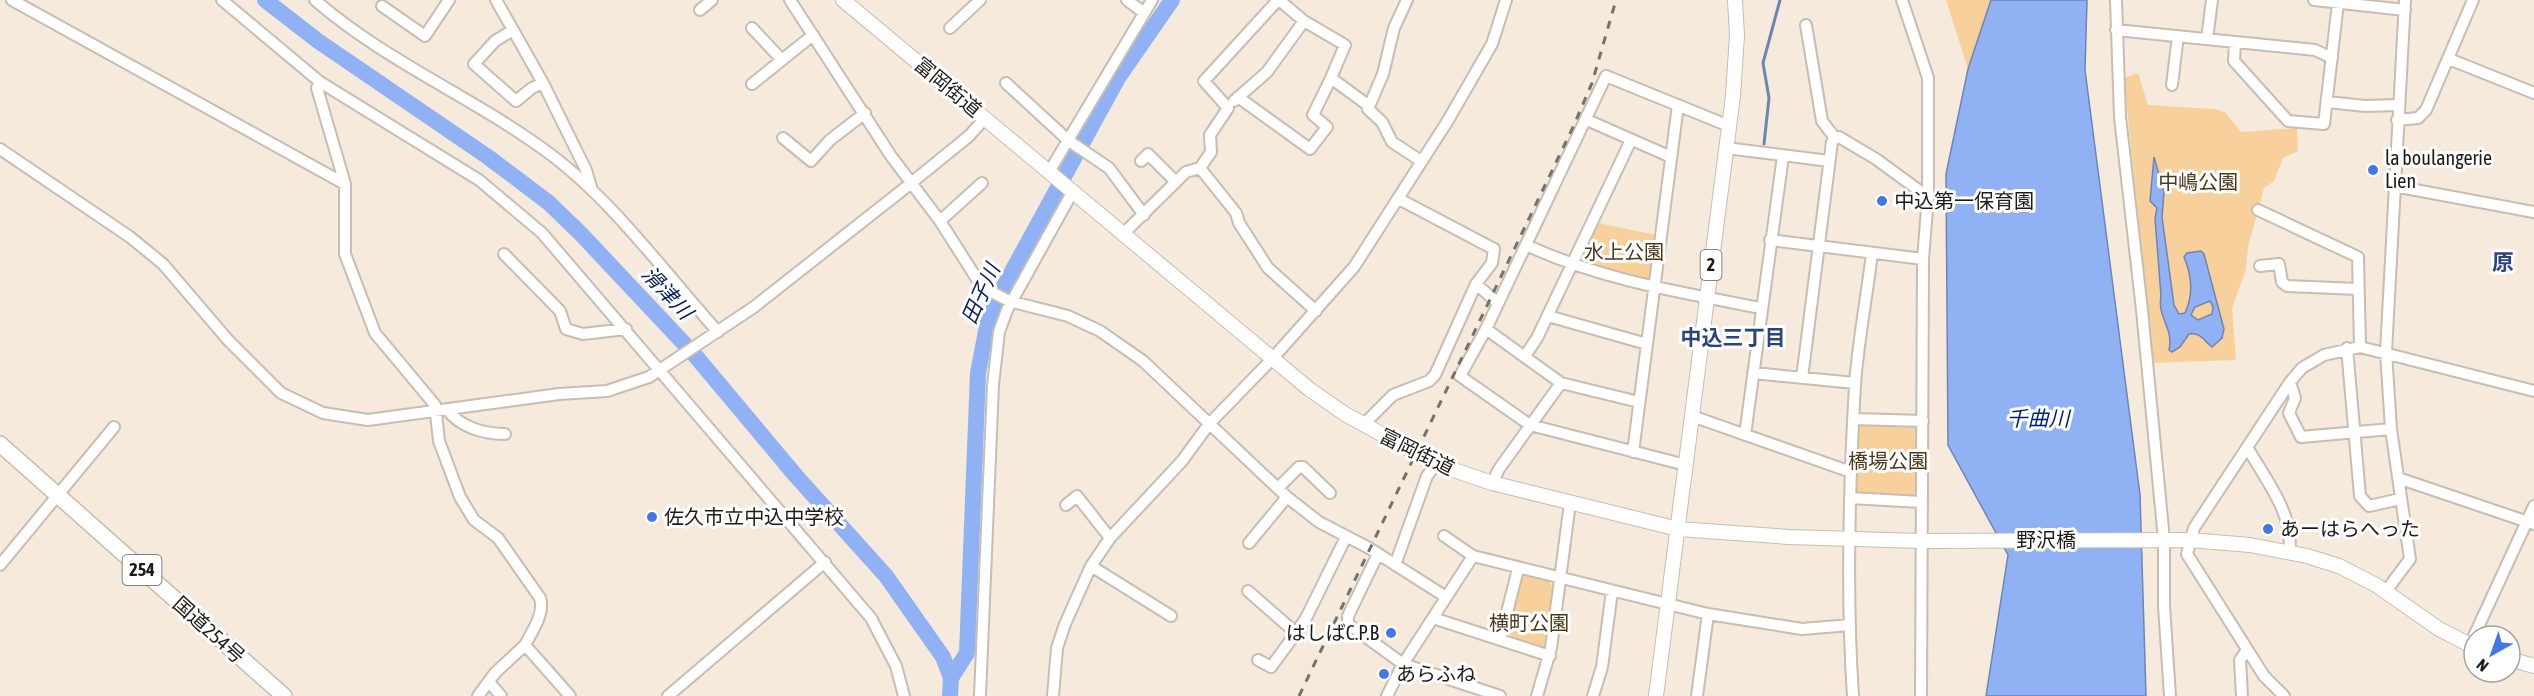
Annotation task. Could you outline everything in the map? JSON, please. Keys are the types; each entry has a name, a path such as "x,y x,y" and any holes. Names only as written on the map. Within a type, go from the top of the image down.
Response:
{"highway":[{"name":"国道254号","path":"0,444 284,696"}],"main road":[{"name":"富岡街道","path":"843,0 1316,393 1363,425 1436,464 1492,483 1678,529 1849,538"},
{"name":"2","path":"1656,696 1737,66 1735,0"},
{"name":"野沢橋","path":"1849,538 1924,541 2189,540 2239,543 2289,552 2339,566 2386,591 2439,629 2462,637"}],"street":[{"path":"12,0 345,184"},
{"path":"222,0 320,82 479,180 542,233 871,618 896,666 904,696"},
{"path":"315,0 398,60 525,135 591,187 717,333"},
{"path":"382,6 425,36 449,0"},
{"path":"496,0 543,83 586,170 591,187"},
{"path":"700,10 712,0"},
{"path":"790,0 910,183 940,221 987,291 1010,301 1068,316 1100,331 1143,361 1287,497 1319,522 1378,554 1446,597"},
{"path":"950,28 980,0"},
{"path":"1127,0 1143,12"},
{"path":"1050,173 1152,0"},
{"path":"1228,108 1204,84 1204,81 1279,0 1304,21 1346,45 1313,115 1327,127 1310,149 1238,97"},
{"path":"1407,0 1394,28 1383,74 1369,106 1369,112 1382,122 1389,139 1421,161"},
{"path":"1053,696 1057,648 1091,566 1110,538 1182,461 1209,424 1274,358 1354,267 1448,122 1492,44 1506,0"},
{"path":"1902,0 1928,78 1928,197 1923,259 1921,502 1924,541 1921,696"},
{"path":"2116,0 2120,117 2144,321 2164,540 2164,606 2170,696"},
{"path":"2207,39 2212,0"},
{"path":"2314,0 2405,5 2386,352 2391,429 2410,559 2386,591"},
{"path":"2397,120 2412,120 2423,115 2473,0"},
{"path":"2235,42 2235,61 2288,121 2324,124 2338,3"},
{"path":"1124,233 1175,181 1186,172 1200,168 1211,152 1210,135 1228,108 1267,72 1304,21"},
{"path":"1806,25 1822,121 1835,138"},
{"path":"752,28 782,60"},
{"path":"513,30 495,41 474,64 516,101 532,88 543,83"},
{"path":"2116,30 2315,50 2332,58"},
{"path":"752,84 813,35"},
{"path":"2172,85 2178,36"},
{"path":"2449,59 2534,93"},
{"path":"1686,465 1530,425 1461,376 1587,120 1606,75 1729,126"},
{"path":"1331,78 1369,106"},
{"path":"320,82 317,88 345,184 345,254 375,333 442,410 468,426 492,434 505,434"},
{"path":"1006,83 1068,140 1109,168 1144,215"},
{"path":"2328,102 2365,106 2398,105"},
{"path":"1633,452 1678,105"},
{"path":"783,138 811,161 831,140 865,113"},
{"path":"0,149 130,237 163,264 228,340 280,393 309,408 353,419 382,419 559,394 607,391 639,382 661,371 754,307 969,136 985,118"},
{"path":"1587,120 1671,157"},
{"path":"1835,138 1839,137 1876,159 1928,197"},
{"path":"1802,378 1829,161 1835,138"},
{"path":"1525,357 1548,316 1570,265 1631,140"},
{"path":"1726,148 1829,161"},
{"path":"1141,161 1148,154 1175,181"},
{"path":"1745,435 1783,156"},
{"path":"1200,168 1236,213 1239,223 1268,268 1316,311"},
{"path":"940,221 982,183"},
{"path":"2394,186 2534,212"},
{"path":"980,696 995,366 999,332 1010,301 1070,189"},
{"path":"1363,425 1384,402 1430,381 1435,375 1476,284 1492,263 1494,249 1399,199"},
{"path":"2258,210 2358,257 2360,347"},
{"path":"1770,240 1923,259"},
{"path":"1526,244 1570,265 1654,288 1761,308"},
{"path":"1853,696 1849,538 1851,472 1855,383 1872,253"},
{"path":"504,254 560,311 566,329 583,334 626,329"},
{"path":"2260,266 2279,264 2282,282 2287,286 2357,289"},
{"path":"1476,284 1498,303"},
{"path":"1548,316 1647,344"},
{"path":"1486,328 1561,383 1639,402"},
{"path":"2284,696 2264,676 2187,554 2194,528 2290,382 2313,361 2347,348 2360,347 2534,391"},
{"path":"2347,348 2360,496 2368,506 2400,499"},
{"path":"1753,373 1855,383"},
{"path":"2290,382 2295,398 2289,413 2301,437 2391,429"},
{"path":"1492,483 1499,469 1561,383"},
{"path":"442,410 440,441 460,497 474,520 498,538 540,598 542,605 540,615 525,645 478,696"},
{"path":"1692,416 1851,472"},
{"path":"1854,419 1923,421"},
{"path":"0,565 114,427"},
{"path":"2247,447 2287,520 2289,552"},
{"path":"1395,565 1427,476 1436,464"},
{"path":"1278,488 1299,467 1303,467 1330,493"},
{"path":"2398,478 2530,523"},
{"path":"1066,505 1081,492 1110,538"},
{"path":"1249,543 1287,497"},
{"path":"1850,498 1921,502"},
{"path":"1537,696 1550,656 1570,503"},
{"path":"2481,624 2530,523 2534,506"},
{"path":"1444,536 1473,556 1668,606 1802,629 1850,625"},
{"path":"1258,660 1271,667 1296,633 1306,618 1346,537"},
{"path":"1378,554 1347,621 1403,664 1500,696"},
{"path":"1388,696 1403,664 1473,556"},
{"path":"674,694 825,562"},
{"path":"1091,566 1171,616"},
{"path":"1500,640 1518,569"},
{"path":"1248,591 1296,633"},
{"path":"1593,696 1602,667 1612,591"},
{"path":"1697,696 1708,614"},
{"path":"1433,618 1550,656"},
{"path":"525,645 570,696"},
{"path":"2242,696 2240,660 2247,650"},
{"path":"489,682 501,696"}],"green space":[{"path":"1946,0 1991,0 1968,69"},
{"name":"中嶋公園","path":"2138,73 2148,105 2215,109 2226,113 2241,132 2297,128 2298,151 2283,158 2274,181 2264,188 2248,247 2246,269 2232,308 2236,360 2152,363 2124,78"},
{"name":"水上公園","path":"1598,223 1656,235 1650,283 1583,264 1580,257"},
{"name":"橋場公園","path":"1863,424 1914,425 1919,429 1919,495 1913,499 1860,496 1856,492 1859,427"},
{"name":"横町公園","path":"1521,574 1549,581 1553,588 1546,650 1507,639 1505,634"}],"water":[{"name":"千曲川","path":"1991,0 2087,0 2085,70 2140,495 2146,696 1986,696 2008,555 1948,445 1946,174 1968,69"},
{"path":"2154,157 2164,192 2162,217 2174,305 2179,314 2185,313 2190,299 2191,285 2184,257 2187,253 2201,251 2204,254 2224,329 2222,338 2212,347 2199,336 2189,334 2180,347 2172,352 2169,350 2169,335 2160,304 2155,218 2157,208 2150,201","holes":["2210,301 2213,307 2212,314 2198,320 2191,315 2195,307"]}],"waterway":[{"name":"滑津川","path":"265,0 318,41 488,157 549,203 581,234 693,353 796,476 886,576 943,657 951,678 950,696"},
{"name":"田子川","path":"951,678 967,653 978,373 988,321 1004,286 1118,78 1172,0"},
{"path":"1764,144 1769,98 1763,63 1780,0"}],"railway":[{"path":"1299,696 1574,125 1592,83 1616,0"}],"place":[{"name":"la boulangerie Lien","path":"2373,170"},
{"name":"中込第一保育園","path":"1882,201"},
{"name":"佐久市立中込中学校","path":"652,517"},
{"name":"あーはらへった","path":"2268,529"},
{"name":"はしばC.P.B","path":"1391,633"},
{"name":"あらふね","path":"1384,674"}],"district":[{"name":"原","path":"2503,262"},
{"name":"中込三丁目","path":"1733,338"}]}
